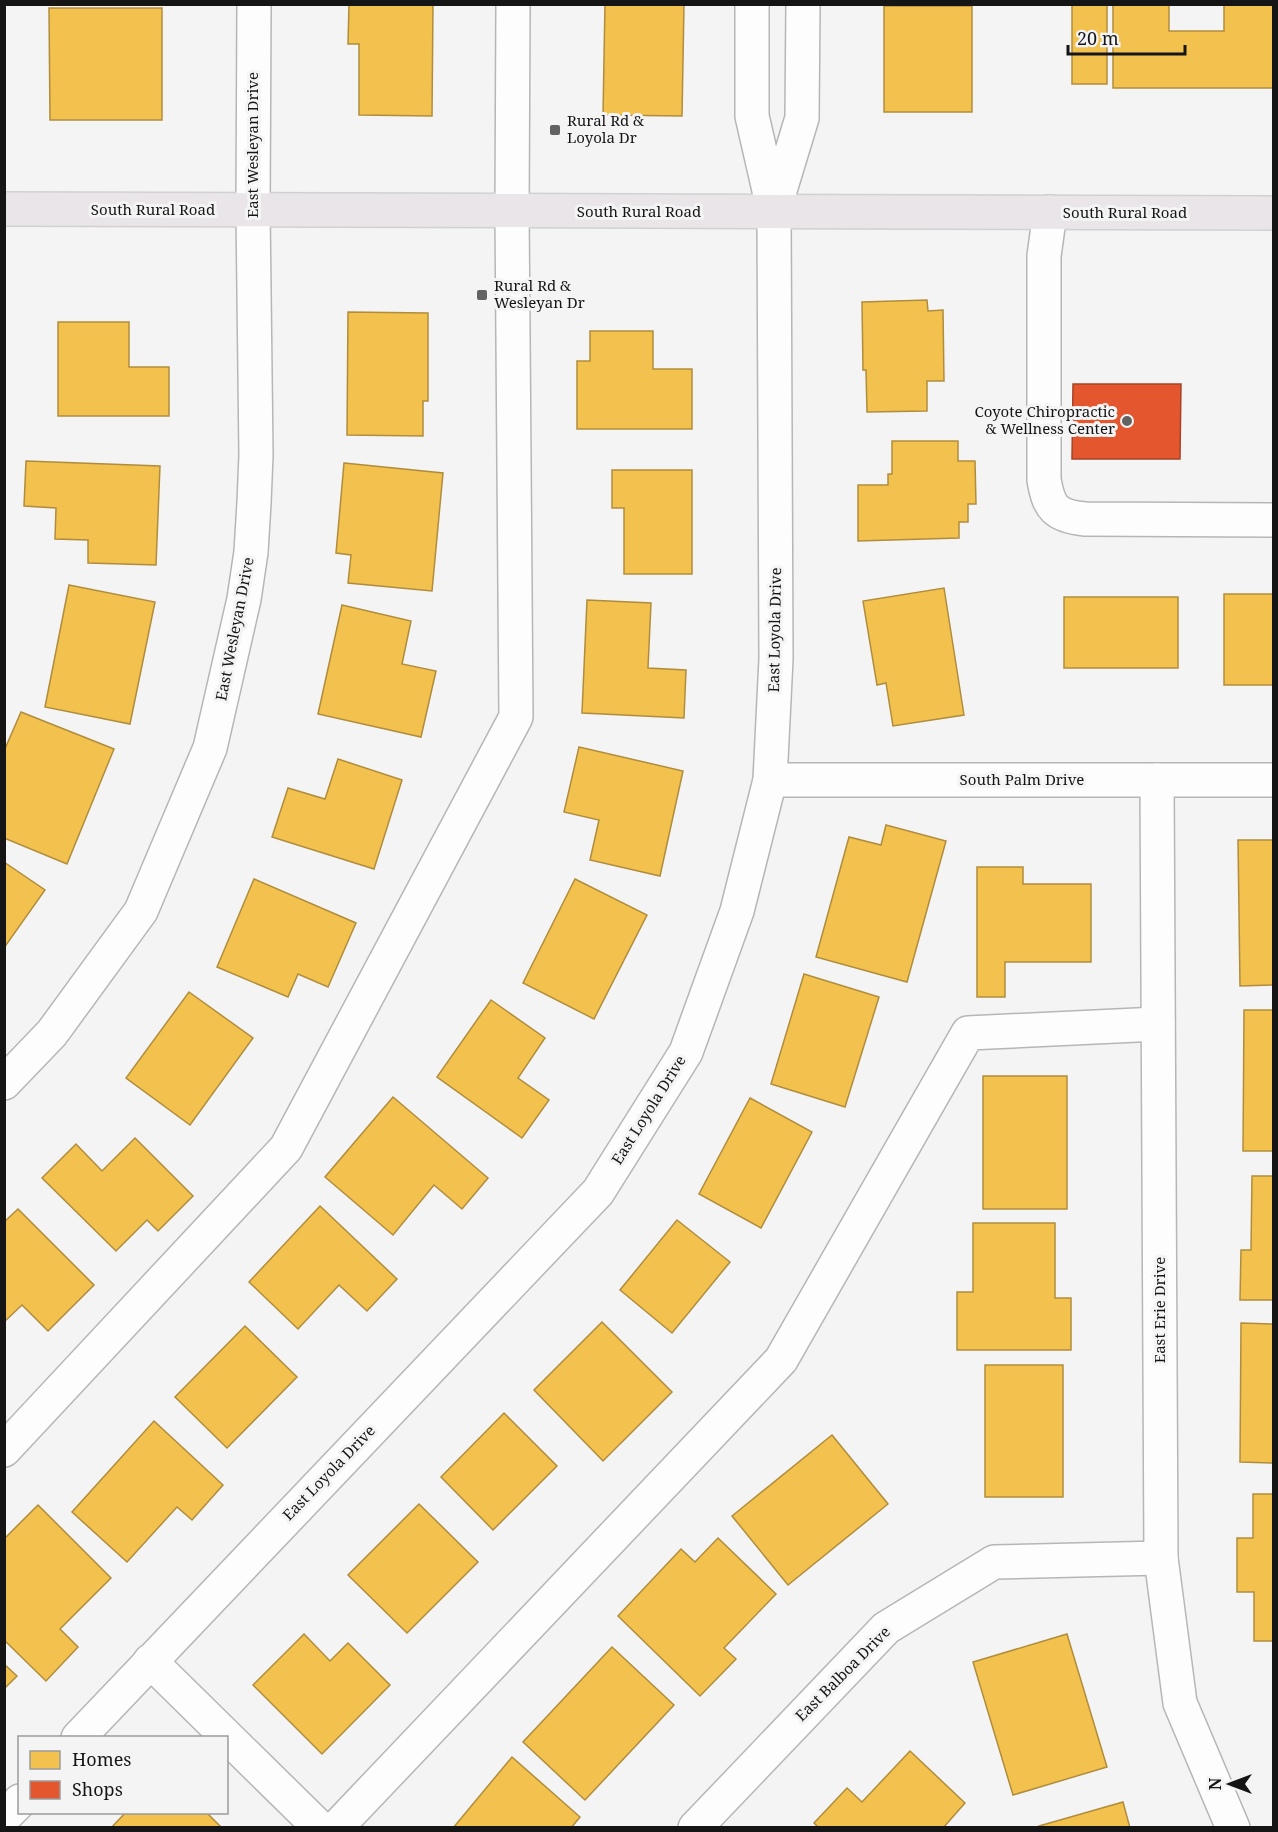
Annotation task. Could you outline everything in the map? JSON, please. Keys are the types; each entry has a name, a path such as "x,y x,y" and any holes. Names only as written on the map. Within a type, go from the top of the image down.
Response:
{"main road":[{"name":"South Rural Road","path":"4,209 1274,213"}],"street":[{"name":"East Wesleyan Drive","path":"4,1083 52,1033 141,911 210,748 244,599 251,552 256,455 253,210 254,4"},
{"path":"4,1450 286,1148 516,717 512,211 513,4"},
{"name":"East Loyola Drive","path":"79,1736 597,1192 686,1052 737,911 770,780 776,659 774,212 752,116 752,4"},
{"name":"East Loyola Drive","path":"774,212 802,118 804,4"},
{"path":"1050,212 1044,274 1044,480 1047,497 1055,510 1068,518 1085,519 1274,520"},
{"name":"South Palm Drive","path":"770,780 1274,780"},
{"name":"East Erie Drive","path":"1157,780 1161,1558 1180,1703 1233,1827"},
{"path":"336,1827 781,1360 968,1032 1158,1024"},
{"name":"East Balboa Drive","path":"695,1827 886,1628 994,1562 1161,1558"},
{"path":"150,1660 227,1736"},
{"path":"228,1737 320,1827"},
{"path":"4,1817 18,1802"}],"building: Homes":[{"path":"349,4 433,4 432,116 359,115 359,44 348,44"},
{"path":"605,4 684,4 682,116 603,115"},
{"path":"1072,4 1107,4 1107,84 1072,84"},
{"path":"1113,4 1169,4 1169,31 1224,31 1224,4 1274,4 1274,88 1113,88"},
{"path":"884,6 972,6 972,112 884,112"},
{"path":"49,8 162,8 162,120 50,120"},
{"path":"927,300 928,311 943,310 944,381 927,381 927,411 867,412 866,370 863,370 862,302"},
{"path":"348,312 428,313 428,401 423,401 423,436 347,435"},
{"path":"58,322 129,322 129,367 169,367 169,416 58,416"},
{"path":"590,331 653,331 653,369 692,369 692,429 577,429 577,361 590,361"},
{"path":"892,441 958,441 958,461 975,461 976,504 968,504 968,522 959,522 959,538 858,541 858,485 888,485 888,474 892,474"},
{"path":"26,461 160,466 156,565 88,563 88,540 55,539 56,508 24,506"},
{"path":"344,463 443,473 432,591 348,583 351,555 336,553"},
{"path":"612,470 692,470 692,574 624,574 624,508 612,508"},
{"path":"69,585 155,602 130,724 45,707"},
{"path":"944,588 964,715 893,726 886,683 877,685 863,601"},
{"path":"1224,594 1274,594 1274,685 1224,685"},
{"path":"1064,597 1178,597 1178,668 1064,668"},
{"path":"587,600 651,603 648,668 686,670 684,718 582,713"},
{"path":"342,605 411,621 402,664 436,671 421,737 318,714"},
{"path":"21,712 114,749 67,864 4,838 4,751"},
{"path":"579,747 683,771 660,876 590,860 599,820 564,812"},
{"path":"338,759 402,780 374,869 272,837 288,788 325,799"},
{"path":"886,825 946,841 907,982 816,957 849,837 881,845"},
{"path":"1238,840 1274,840 1274,985 1240,986"},
{"path":"4,862 45,890 4,948"},
{"path":"977,867 1023,867 1023,884 1091,884 1091,962 1005,962 1005,997 977,997"},
{"path":"254,879 356,923 328,987 298,974 288,997 217,967"},
{"path":"575,879 647,915 594,1019 523,983"},
{"path":"804,974 879,997 845,1107 771,1084"},
{"path":"189,992 253,1038 190,1125 126,1078"},
{"path":"491,1000 545,1038 518,1078 549,1100 522,1138 437,1077"},
{"path":"1244,1010 1274,1010 1274,1151 1243,1151"},
{"path":"983,1076 1067,1076 1067,1209 983,1209"},
{"path":"393,1097 488,1178 462,1209 434,1185 393,1235 325,1177"},
{"path":"750,1098 812,1132 761,1228 699,1194"},
{"path":"135,1138 193,1196 158,1231 147,1220 116,1251 42,1178 76,1144 102,1171"},
{"path":"1252,1176 1274,1176 1274,1300 1240,1300 1241,1250 1251,1250"},
{"path":"320,1206 397,1279 367,1311 339,1285 298,1329 249,1282"},
{"path":"18,1209 94,1285 48,1331 22,1305 4,1322 4,1222"},
{"path":"677,1220 730,1262 672,1333 620,1290"},
{"path":"973,1223 1055,1223 1055,1298 1071,1298 1071,1350 957,1350 957,1292 973,1292"},
{"path":"602,1322 672,1392 603,1461 534,1390"},
{"path":"1241,1323 1274,1324 1274,1463 1240,1462"},
{"path":"245,1326 297,1377 227,1448 175,1397"},
{"path":"985,1365 1063,1365 1063,1497 985,1497"},
{"path":"504,1413 557,1466 493,1530 441,1477"},
{"path":"154,1421 223,1485 192,1520 177,1507 127,1562 72,1512"},
{"path":"832,1435 888,1504 788,1585 732,1516"},
{"path":"1253,1494 1274,1494 1274,1641 1254,1641 1254,1592 1237,1592 1237,1538 1253,1538"},
{"path":"419,1504 478,1562 407,1633 348,1575"},
{"path":"38,1505 111,1578 60,1629 78,1647 46,1681 4,1640 4,1539"},
{"path":"718,1538 776,1594 724,1648 736,1659 700,1696 618,1616 681,1549 695,1562"},
{"path":"304,1634 330,1661 348,1643 390,1685 322,1754 253,1685"},
{"path":"1067,1634 1107,1767 1013,1795 973,1662"},
{"path":"612,1647 674,1705 585,1800 523,1742"},
{"path":"4,1664 17,1676 4,1689"},
{"path":"910,1751 965,1803 943,1828 819,1828 814,1823 847,1788 862,1802"},
{"path":"512,1757 580,1817 571,1828 453,1828"},
{"path":"1123,1802 1130,1828 1040,1828 1039,1826"},
{"path":"124,1814 208,1814 222,1828 111,1828"}],"building: Shops":[{"name":"Coyote Chiropractic & Wellness Center","path":"1073,384 1181,384 1180,459 1072,459"}],"place":[{"name":"Rural Rd & Loyola Dr","path":"555,130"},
{"name":"Rural Rd & Wesleyan Dr","path":"482,295"},
{"name":"Coyote Chiropractic & Wellness Center","path":"1127,421"}]}
